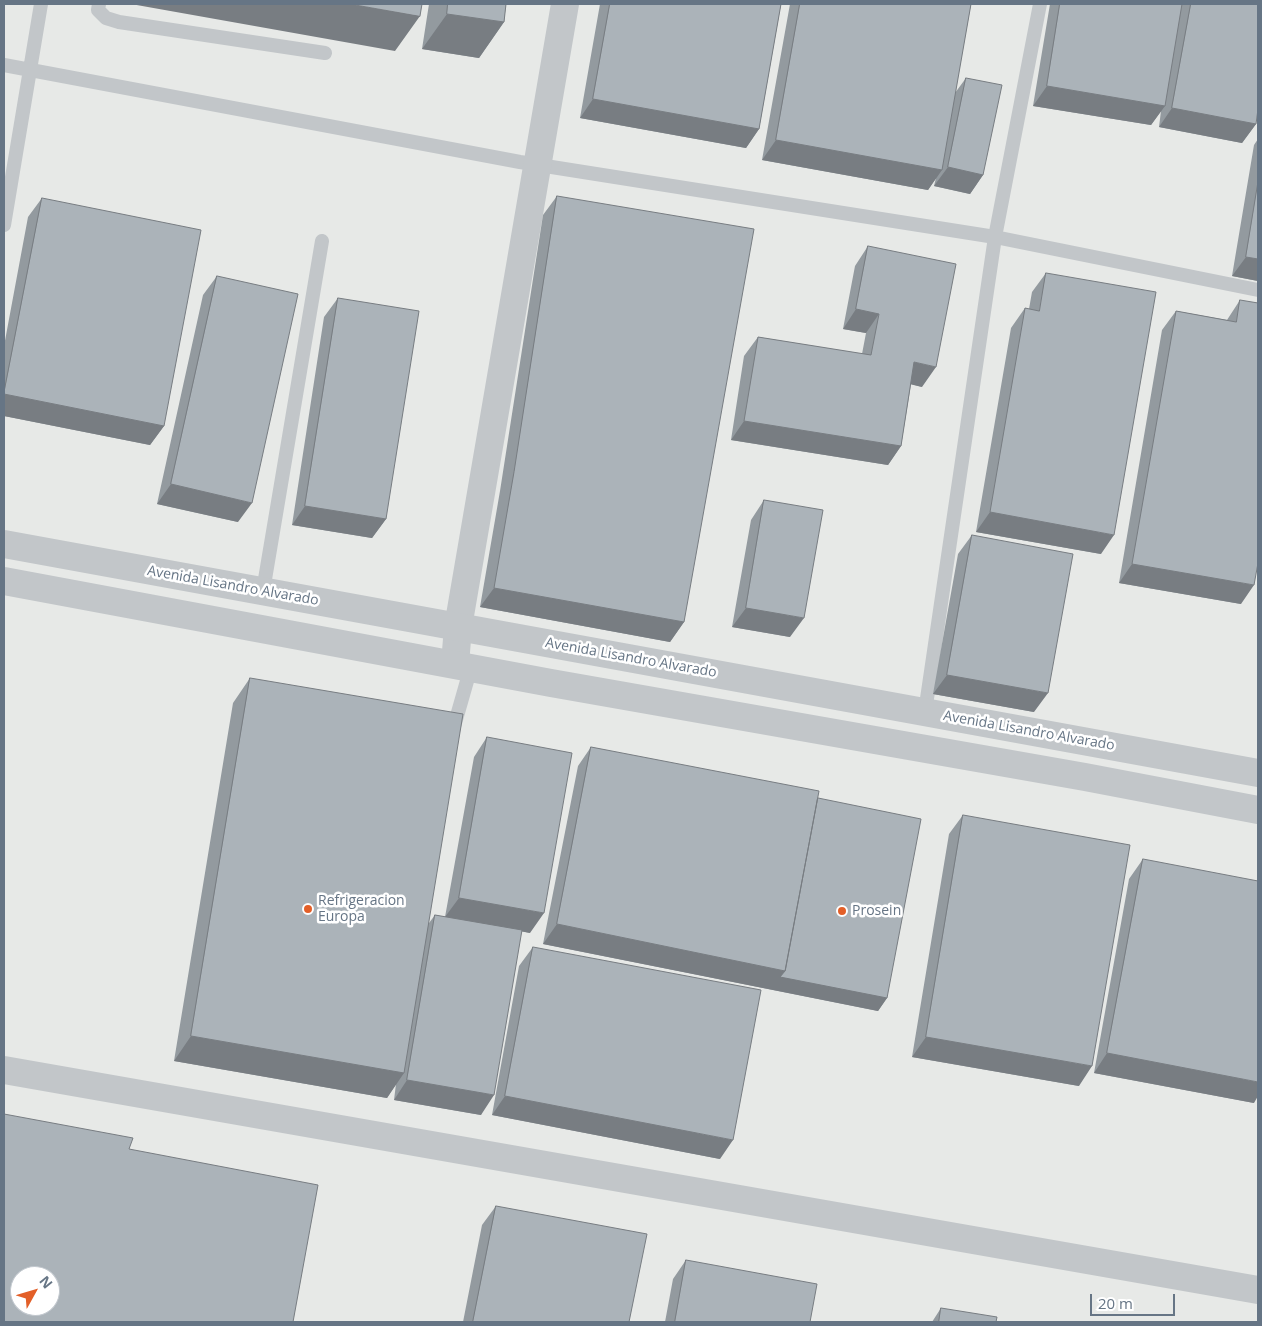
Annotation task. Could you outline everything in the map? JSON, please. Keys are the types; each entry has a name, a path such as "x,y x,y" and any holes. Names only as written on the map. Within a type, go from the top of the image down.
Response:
{"street":[{"path":"463,666 458,627 565,4"},
{"name":"Avenida Lisandro Alvarado","path":"4,544 1258,773"},
{"path":"4,581 1258,810"},
{"path":"4,1070 1258,1290"}],"lane":[{"path":"4,225 40,4"},
{"path":"99,4 98,10 106,18 119,22 325,53"},
{"path":"925,712 995,237 1040,4"},
{"path":"4,65 538,165 995,237 1258,290"},
{"path":"263,591 322,241"},
{"path":"450,741 463,666"}],"shaded area":[{"path":"4,4 1258,4 1258,1322 4,1322"}],"building":[{"path":"350,4 422,4 420,16"},
{"path":"448,4 506,4 504,22 447,14"},
{"path":"610,4 781,4 759,129 593,99"},
{"path":"800,4 971,4 942,170 776,140"},
{"path":"1060,4 1182,4 1165,106 1047,86"},
{"path":"1191,4 1258,4 1258,109 1256,124 1172,108"},
{"path":"966,78 1002,85 983,175 948,167"},
{"path":"1258,182 1258,259 1246,257"},
{"path":"557,196 754,229 684,622 494,588"},
{"path":"42,198 201,230 164,426 4,394"},
{"path":"868,246 956,264 936,367 914,362 901,446 744,421 758,337 871,355 879,314 856,309"},
{"path":"1046,273 1156,292 1114,535 990,512 1025,308 1039,311"},
{"path":"217,276 298,294 252,503 171,484"},
{"path":"338,298 419,311 386,519 305,506"},
{"path":"1240,300 1258,303 1258,563 1254,585 1132,564 1176,311 1236,322"},
{"path":"764,500 823,510 804,618 746,608"},
{"path":"972,535 1073,554 1048,693 947,675"},
{"name":"Refrigeracion Europa","path":"250,678 463,714 404,1073 191,1036"},
{"path":"487,737 572,753 544,913 459,898"},
{"path":"591,747 819,791 785,971 557,924"},
{"name":"Prosein","path":"818,798 921,819 887,998 780,977 785,971"},
{"path":"963,815 1130,845 1092,1066 926,1037"},
{"path":"1143,859 1258,881 1258,1082 1107,1053"},
{"path":"435,915 522,930 494,1095 407,1080"},
{"path":"533,947 761,990 733,1140 505,1096"},
{"path":"4,1114 133,1138 129,1149 318,1185 293,1322 4,1322"},
{"path":"496,1206 647,1234 629,1322 473,1322"},
{"path":"686,1260 817,1284 810,1322 675,1322"},
{"path":"941,1308 997,1317 996,1322 939,1322"}],"place":[{"name":"Refrigeracion Europa","path":"308,909"},
{"name":"Prosein","path":"842,911"}]}
